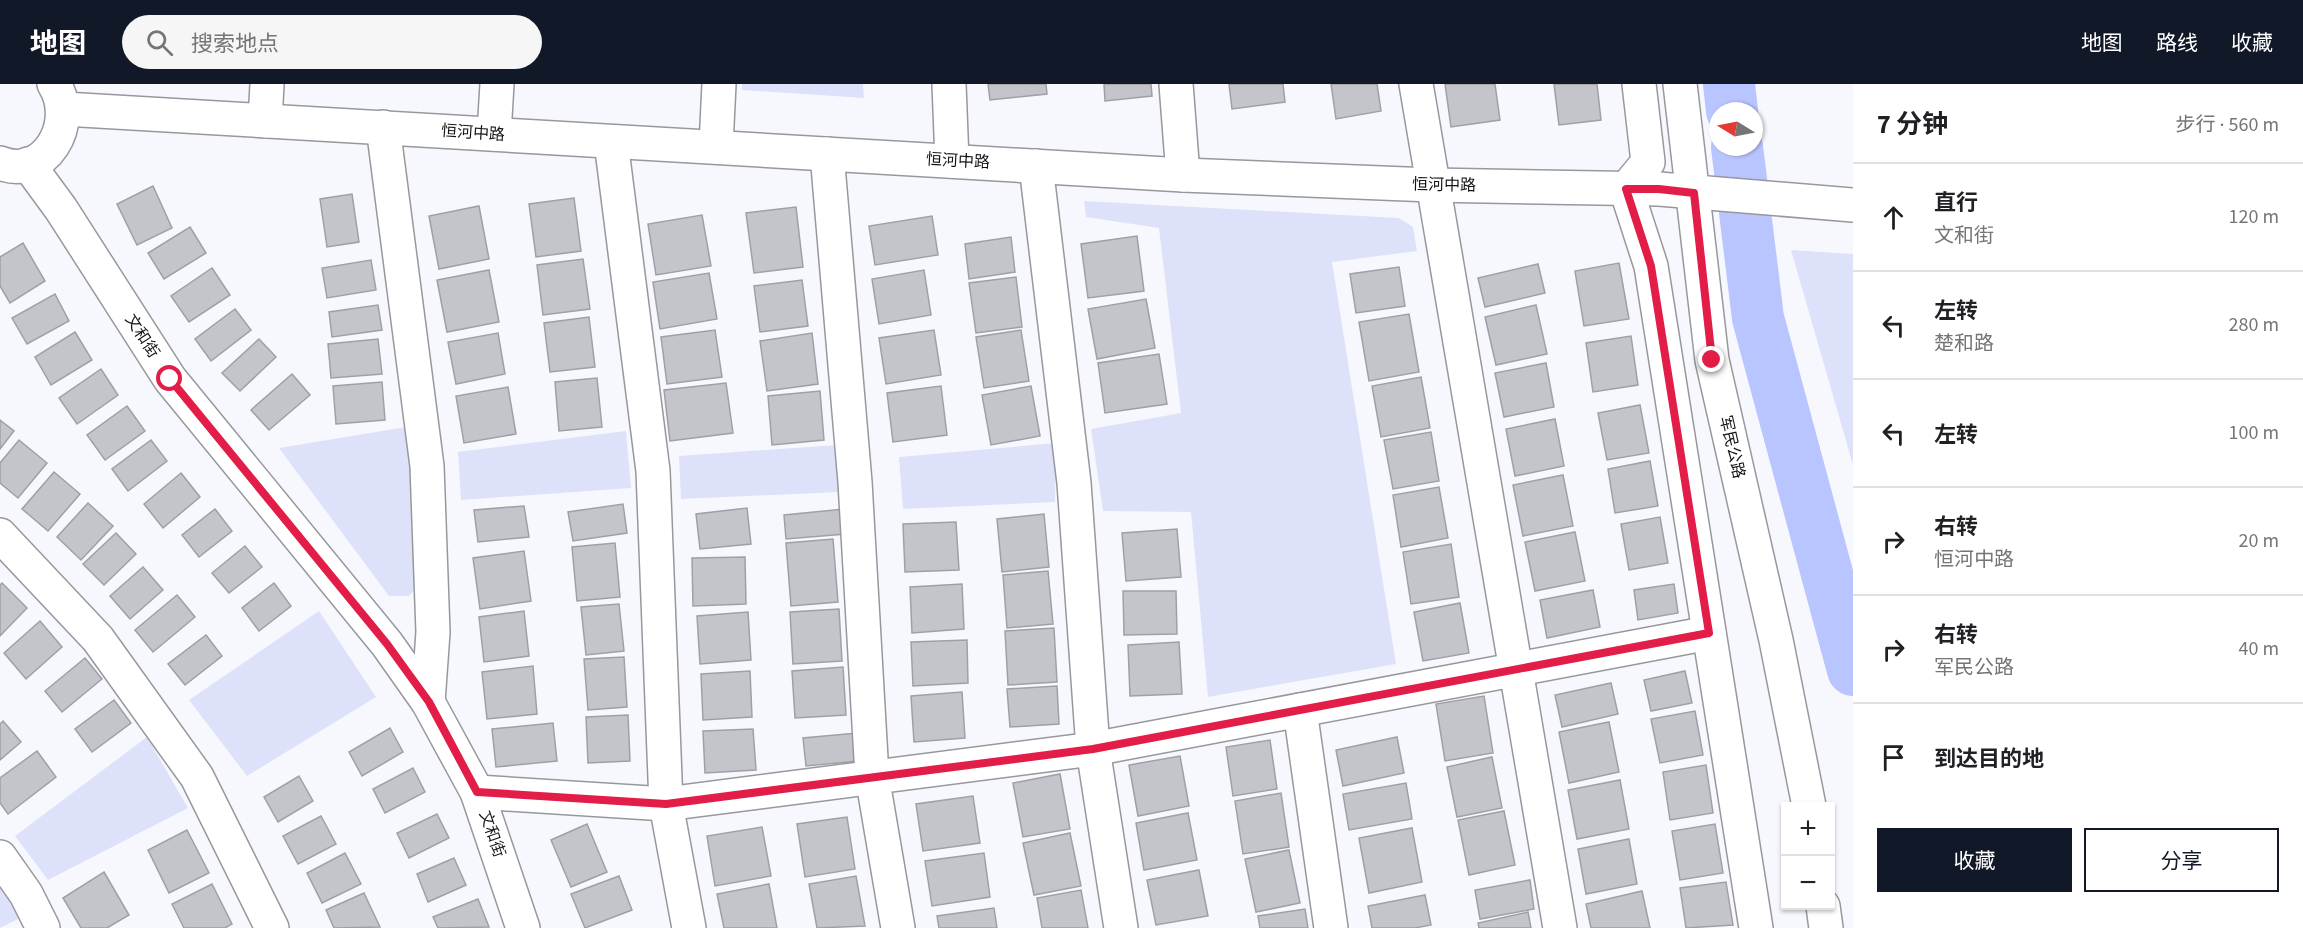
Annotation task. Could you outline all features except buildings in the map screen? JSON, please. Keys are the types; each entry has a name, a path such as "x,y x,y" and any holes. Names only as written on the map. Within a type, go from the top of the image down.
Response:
{"street":[{"path":"265,121 267,84"},
{"path":"494,134 497,84"},
{"path":"716,146 719,84"},
{"path":"949,84 952,161"},
{"path":"1176,84 1183,175"},
{"path":"1416,84 1431,185 1560,928"},
{"path":"1639,84 1648,162 1626,189 1651,266 1756,928"},
{"name":"军民公路","path":"1680,84 1712,360 1776,640 1808,802"},
{"path":"14,164 46,155 60,137 59,96"},
{"name":"恒河中路","path":"59,96 265,121 1183,175 1431,185 1659,189 1853,205"},
{"path":"383,127 427,466 433,632 429,702"},
{"path":"611,142 653,471 666,804 689,928"},
{"path":"827,154 855,483 872,776 898,928"},
{"name":"文和街","path":"14,164 61,209 170,379 387,644 429,702 477,792 523,928"},
{"path":"1036,166 1074,483 1093,749 1121,928"},
{"path":"0,535 99,639 197,777 272,928"},
{"path":"477,792 666,804 1093,749 1709,633"},
{"path":"1300,710 1331,928"},
{"path":"0,857 26,894 43,928"},
{"path":"1824,910 1826,928"}],"shaded area":[{"path":"742,84 863,84 864,98 742,90"},
{"path":"1084,201 1399,218 1413,227 1417,251 1332,262 1396,664 1208,697 1191,512 1103,511 1091,429 1181,413 1159,228 1086,217"},
{"path":"1791,250 1853,254 1853,465"},
{"path":"406,427 419,584 409,596 389,596 279,448"},
{"path":"626,431 631,488 461,500 458,452"},
{"path":"1056,443 1055,502 903,509 899,457"},
{"path":"837,445 839,492 681,499 679,456"},
{"path":"319,611 376,697 247,776 189,700"},
{"path":"147,737 188,808 48,880 15,836"},
{"path":"0,887 22,917 0,928"}],"waterway":[{"path":"1729,84 1731,102"},
{"path":"1738,156 1758,318 1853,670"}],"route":[{"path":"170,379 387,644 429,702 477,792 666,804 1093,749 1709,633 1651,266 1626,189 1659,189 1694,193 1712,360"}]}
